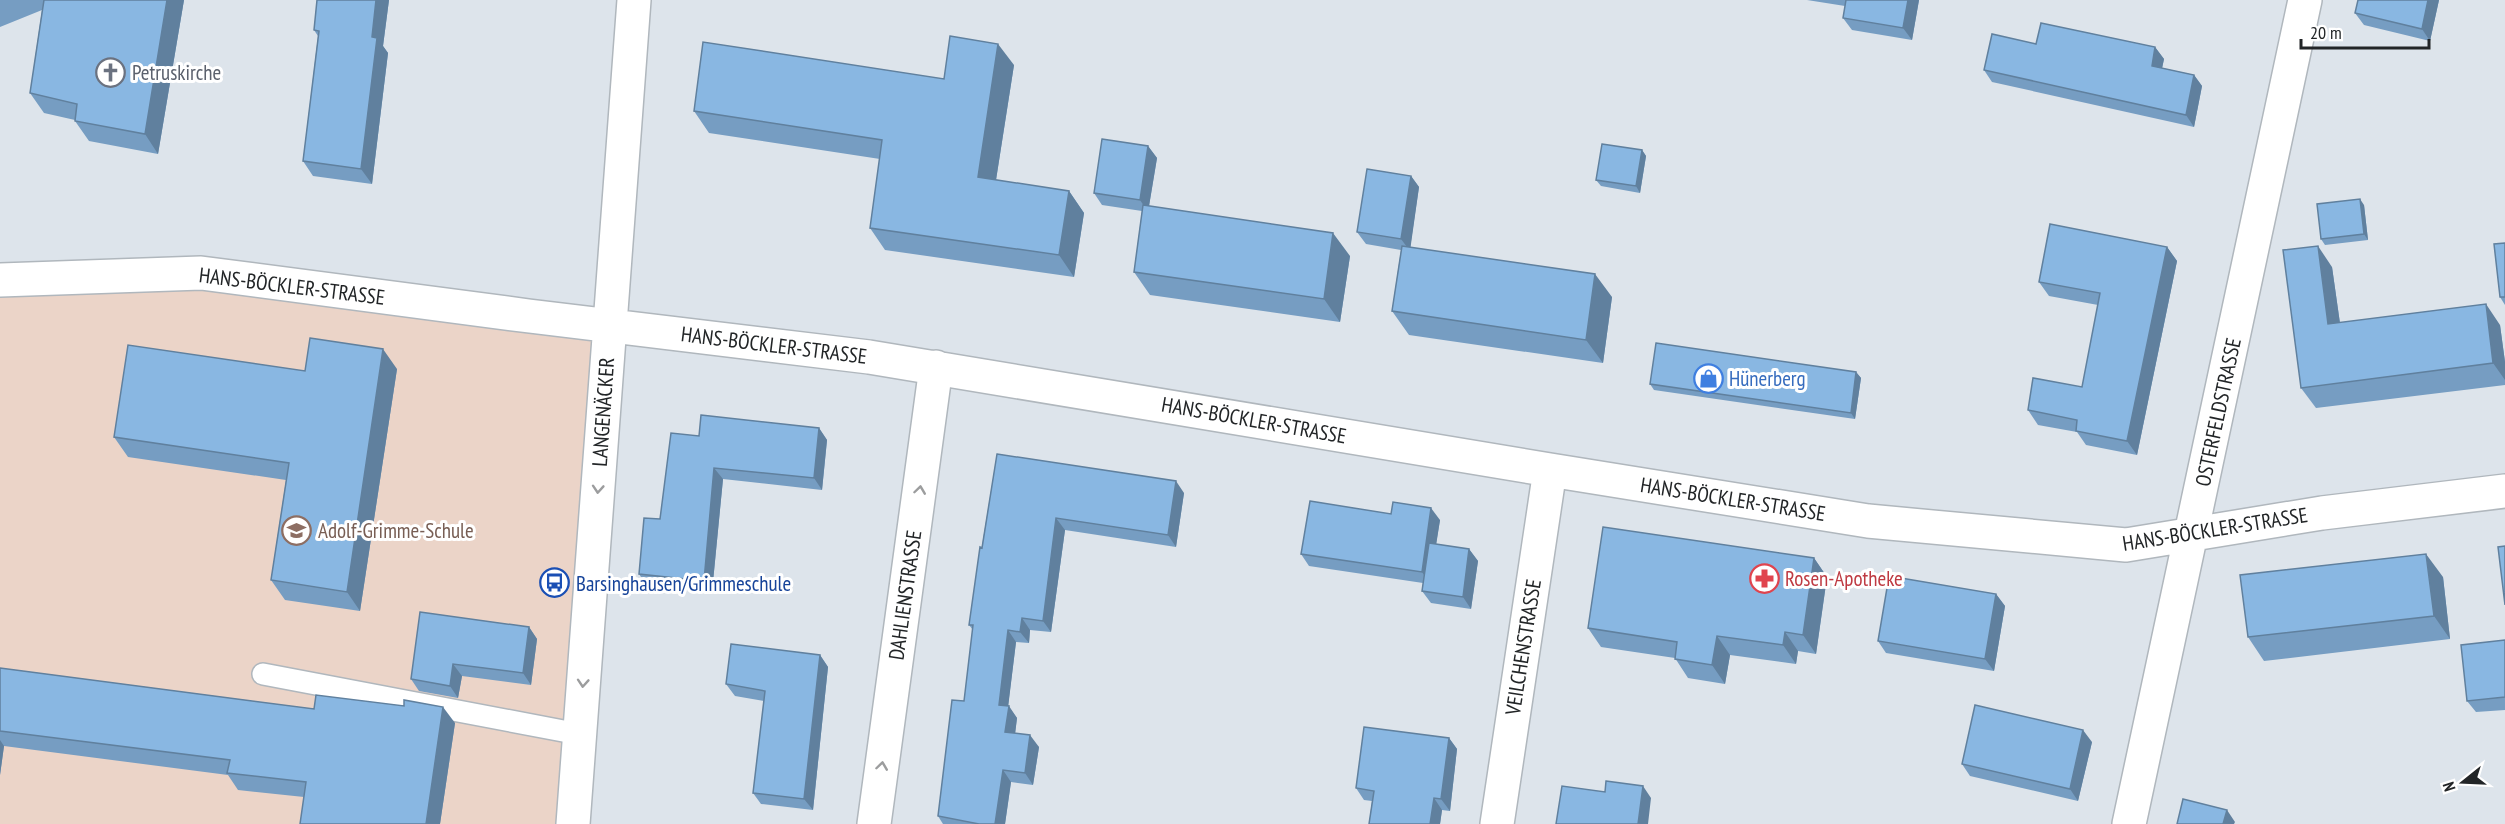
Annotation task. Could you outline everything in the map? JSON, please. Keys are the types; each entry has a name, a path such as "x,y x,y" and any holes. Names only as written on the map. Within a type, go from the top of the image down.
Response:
{"street":[{"name":"LANGENÄCKER","path":"573,824 634,0"},
{"name":"OSTERFELDSTRASSE","path":"2129,824 2305,0"},
{"name":"HANS-BÖCKLER-STRASSE","path":"0,280 201,273 936,367 1550,470 1880,522 2126,545 2322,513 2505,491"},
{"name":"DAHLIENSTRASSE","path":"874,824 936,367"},
{"name":"VEILCHENSTRASSE","path":"1497,824 1550,470"}],"lane":[{"path":"263,674 579,734"}],"shaded area":[{"name":"Adolf-Grimme-Schule","path":"201,273 610,326 573,824 0,824 0,280"}],"building":[{"name":"Petruskirche","path":"44,0 167,0 145,134 75,121 77,104 30,93"},
{"path":"317,0 376,0 372,37 377,38 361,169 303,161 319,31 314,30"},
{"path":"1846,0 1908,0 1903,28 1843,18"},
{"path":"2358,0 2428,0 2422,29 2355,13"},
{"path":"2041,23 2155,47 2152,66 2194,75 2186,115 1984,70 1992,34 2036,44"},
{"path":"950,36 998,44 978,177 1069,191 1059,255 870,228 882,140 694,111 703,42 944,79"},
{"path":"1102,139 1148,146 1140,200 1094,193"},
{"path":"1602,144 1642,150 1636,186 1596,180"},
{"path":"1367,169 1411,176 1401,239 1357,232"},
{"path":"2360,199 2364,234 2321,239 2317,204"},
{"path":"1143,205 1333,233 1324,299 1134,272"},
{"path":"2050,224 2167,247 2127,441 2076,431 2077,420 2028,410 2033,378 2082,387 2100,293 2039,282"},
{"path":"2505,243 2505,297 2500,297 2494,244"},
{"path":"1402,246 1595,274 1586,340 1392,311"},
{"path":"2318,246 2328,324 2486,304 2493,363 2301,388 2283,250"},
{"path":"310,338 383,349 347,592 271,580 289,463 114,437 128,345 305,371"},
{"path":"1656,343 1856,372 1851,413 1650,384"},
{"path":"701,415 819,428 814,478 714,468 704,581 639,574 644,518 660,519 671,433 699,436"},
{"path":"997,454 1176,481 1168,535 1056,518 1043,621 1022,618 1020,632 1008,630 999,705 1009,706 1005,732 1030,735 1025,773 1003,770 995,824 979,824 938,816 952,700 964,701 973,625 969,625"},
{"path":"1310,501 1391,514 1393,502 1431,508 1422,572 1301,554"},
{"path":"1603,527 1814,558 1803,635 1785,632 1783,645 1717,636 1712,665 1675,659 1677,642 1588,628"},
{"path":"1429,543 1469,549 1463,597 1422,591"},
{"path":"2505,546 2505,605 2498,547"},
{"path":"2426,554 2434,616 2248,637 2240,575"},
{"path":"1889,576 1996,594 1985,659 1878,641"},
{"path":"420,612 529,627 523,673 453,664 450,686 411,679"},
{"path":"2505,640 2505,697 2467,701 2461,645"},
{"path":"731,644 820,655 804,799 753,793 765,691 726,684"},
{"path":"0,668 314,709 316,695 404,706 404,700 443,707 426,824 300,824 306,782 227,773 230,760 0,731"},
{"path":"1975,705 2083,730 2070,789 1962,764"},
{"path":"1364,727 1449,738 1441,799 1434,798 1430,824 1369,824 1374,791 1356,788"},
{"path":"1606,781 1643,786 1638,824 1556,824 1562,786 1605,792"},
{"path":"2183,799 2227,810 2223,824 2177,824"}],"place":[{"name":"Petruskirche","path":"111,72"},
{"name":"Hünerberg","path":"1708,378"},
{"name":"Adolf-Grimme-Schule","path":"297,530"},
{"name":"Rosen-Apotheke","path":"1764,578"},
{"name":"Barsinghausen/Grimmeschule","path":"555,583"}]}
